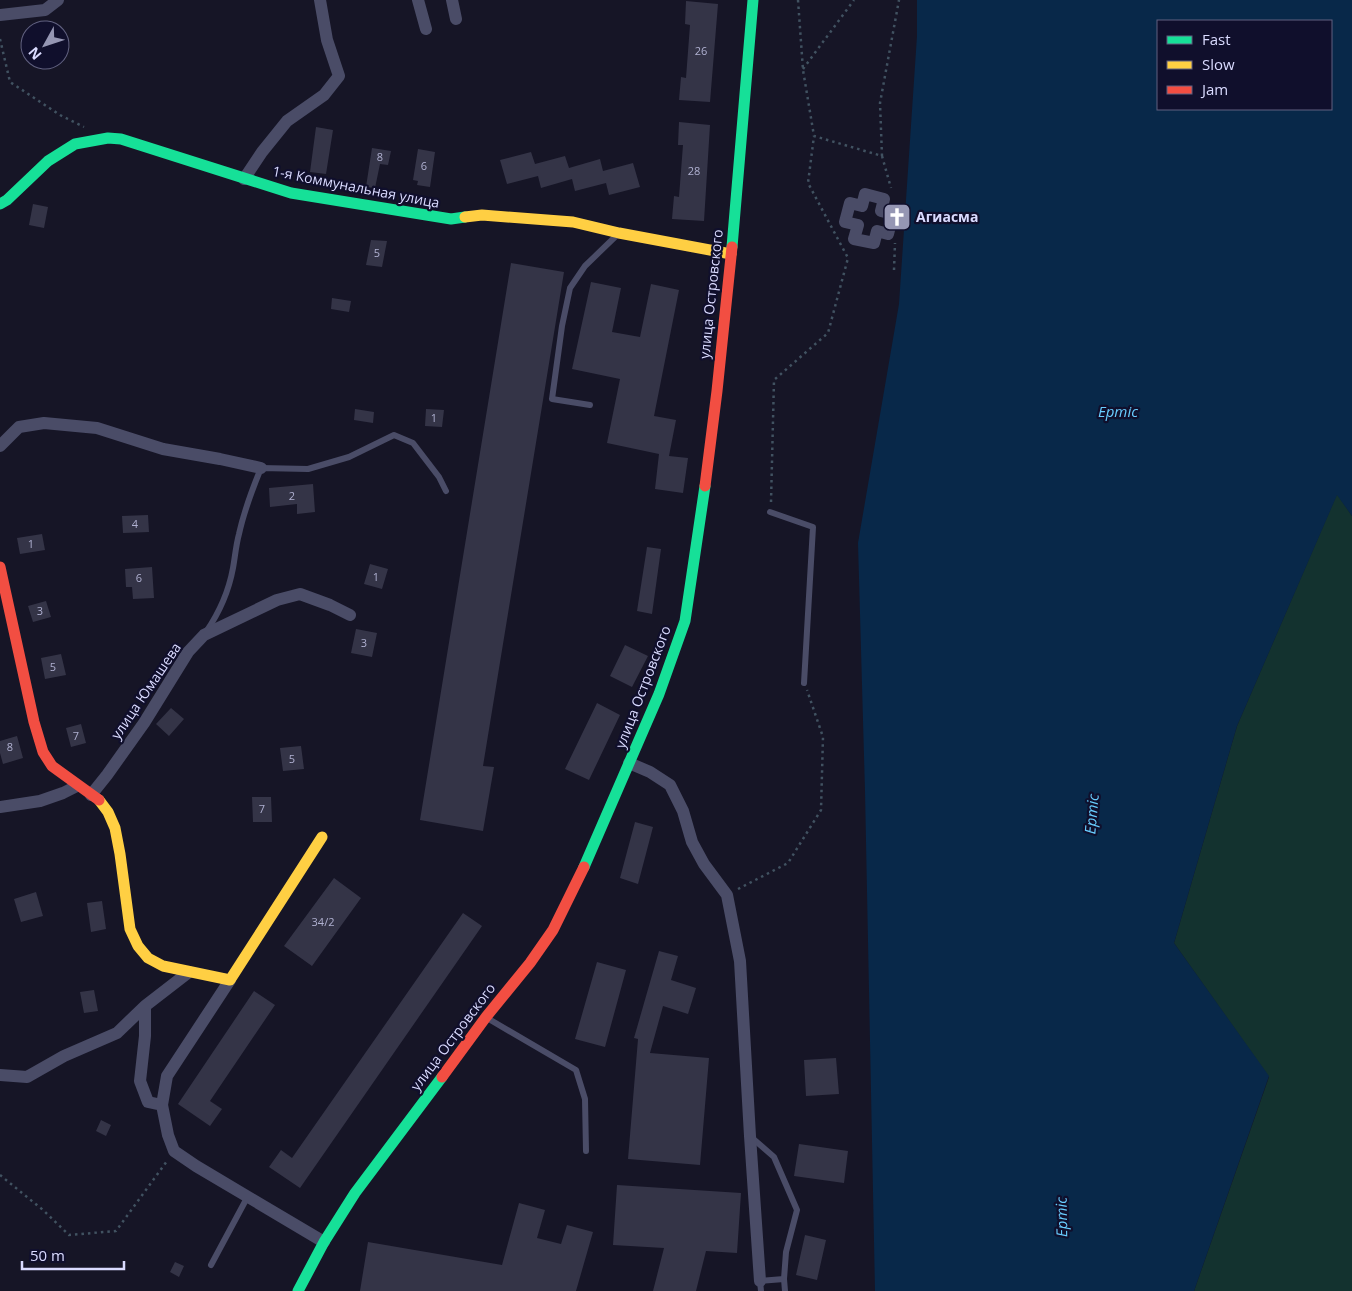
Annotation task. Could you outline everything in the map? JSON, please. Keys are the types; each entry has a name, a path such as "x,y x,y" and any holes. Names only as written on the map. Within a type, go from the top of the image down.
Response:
{"street":[{"path":"0,15 45,10 58,0"},
{"path":"244,179 262,152 287,121 324,95 339,76 327,40 320,0"},
{"path":"418,0 426,29"},
{"path":"452,0 456,19"},
{"name":"улица Островского","path":"298,1291 324,1242 355,1193 553,930 580,879 658,694 685,621 700,524 731,254 752,0"},
{"name":"1-я Коммунальная улица","path":"0,204 7,200 48,161 75,144 108,138 121,139 290,192 451,219 482,215 573,222 731,254"},
{"path":"864,194 878,197 884,199 882,211 893,214 888,234 877,231 874,243 854,238 858,225 845,222 850,203 862,206 864,194"},
{"path":"0,446 19,427 44,423 97,428 163,450 262,468"},
{"path":"0,567 34,722 43,752 52,766 98,798 108,812 115,828 120,854 130,929 138,946 148,958 163,966 230,980"},
{"name":"улица Юмашева","path":"84,790 107,776 144,723 188,652 204,635 277,600 300,594 330,605 350,616"},
{"path":"629,763 650,772 670,785 683,812 692,842 704,864 727,895 740,961 760,1286"},
{"path":"0,807 40,801 63,793 84,790"},
{"path":"322,837 167,1076 162,1105 168,1135 174,1151 324,1242"},
{"path":"0,1075 27,1077 64,1056 117,1033 145,1006 190,972"},
{"path":"145,1006 145,1036 140,1081 148,1102 162,1105"}],"lane":[{"path":"590,405 552,399 562,326 570,288 585,266 619,232"},
{"path":"204,635 215,618 224,597 233,570 238,536 248,500 262,468 308,469 349,458 394,435 413,443 439,477 446,491"},
{"path":"770,512 813,527 804,683"},
{"path":"486,1017 576,1070 585,1099 586,1151"},
{"path":"750,1136 774,1157 797,1210 786,1252 785,1291"},
{"path":"211,1265 248,1196"},
{"path":"760,1286 784,1279"}],"path":[{"path":"770,512 774,380 828,333 848,258 808,183 814,136 803,70 798,0"},
{"path":"803,70 854,0"},
{"path":"893,193 882,156 880,103 900,0"},
{"path":"0,39 10,82 60,115 108,138"},
{"path":"814,136 882,156"},
{"path":"894,270 895,242"},
{"path":"727,895 788,863 821,810 823,736 804,683"},
{"path":"0,1175 43,1210 69,1235 116,1232 174,1151"}],"green space":[{"path":"1337,494 1352,516 1352,1291 1194,1291 1269,1077 1174,943 1237,726"}],"water":[{"name":"Ертіс","path":"917,0 1352,0 1352,516 1337,495 1237,726 1174,943 1269,1076 1194,1291 875,1291 858,543 899,304 917,36"}],"building":[{"path":"686,1 718,4 710,102 679,100 681,77 686,78 690,25 685,24"},
{"path":"679,122 710,125 704,221 672,219 674,196 679,197 683,145 678,145"},
{"path":"316,127 333,130 326,174 310,172"},
{"path":"372,148 391,151 388,165 380,164 375,188 366,187"},
{"path":"418,149 435,152 430,187 417,185 418,181 413,180"},
{"path":"531,152 535,164 565,156 569,168 600,159 603,171 633,163 640,187 609,195 606,183 575,191 572,179 541,188 538,176 507,184 500,160"},
{"path":"33,204 48,207 44,228 29,225"},
{"path":"371,240 387,241 382,267 366,265"},
{"path":"511,263 564,272 483,766 494,767 483,831 420,820"},
{"path":"591,282 621,288 612,332 640,337 651,284 679,290 654,416 676,420 669,456 688,458 683,493 655,489 659,454 607,443 620,379 572,369"},
{"path":"332,298 351,301 349,312 331,309"},
{"path":"355,409 374,412 373,423 354,420"},
{"path":"426,409 444,410 442,427 425,426"},
{"path":"313,484 315,512 297,514 297,504 270,507 269,488"},
{"path":"148,515 149,532 123,533 122,516"},
{"path":"42,534 45,550 20,554 17,538"},
{"path":"647,547 661,549 652,614 637,611"},
{"path":"370,564 388,569 382,589 364,584"},
{"path":"152,567 154,598 133,599 132,587 126,587 125,569"},
{"path":"46,601 51,617 33,622 28,606"},
{"path":"356,629 377,633 372,657 351,653"},
{"path":"625,645 648,656 632,687 610,676"},
{"path":"61,654 66,675 45,679 41,658"},
{"path":"597,703 620,715 589,780 565,769"},
{"path":"171,708 184,719 169,736 156,724"},
{"path":"81,724 86,743 71,747 66,728"},
{"path":"17,736 23,758 3,764 0,753 0,741"},
{"path":"301,746 304,769 283,771 280,748"},
{"path":"252,797 271,797 272,822 253,822"},
{"path":"635,822 653,827 638,884 620,878"},
{"path":"334,878 361,898 312,966 284,946"},
{"path":"36,892 43,916 21,922 14,899"},
{"path":"102,901 106,929 91,932 87,903"},
{"path":"463,913 482,926 300,1188 269,1167 281,1150 292,1158"},
{"path":"659,951 678,956 671,980 696,988 688,1014 663,1006 650,1053 709,1058 700,1165 628,1159 638,1039 634,1038"},
{"path":"597,962 626,970 605,1047 575,1039"},
{"path":"94,990 98,1011 84,1013 80,992"},
{"path":"254,991 275,1005 210,1101 222,1109 210,1126 178,1104"},
{"path":"836,1058 839,1094 806,1096 804,1060"},
{"path":"101,1120 111,1125 106,1136 96,1131"},
{"path":"799,1144 848,1151 844,1183 794,1176"},
{"path":"617,1185 741,1193 737,1253 706,1251 696,1291 653,1291 664,1248 613,1245"},
{"path":"519,1203 545,1210 537,1238 561,1244 567,1225 593,1232 576,1291 360,1291 368,1242 502,1265"},
{"path":"805,1235 826,1240 817,1280 796,1275"},
{"path":"175,1262 184,1266 179,1277 170,1272"}],"traffic: fast":[{"path":"732,247 753,0"},
{"path":"0,204 7,200 48,161 75,144 108,138 121,139 291,193 451,219 465,217"},
{"path":"584,867 659,694 685,621 705,486"},
{"path":"298,1291 324,1242 355,1193 442,1077"}],"traffic: slow":[{"path":"465,217 482,215 573,222 619,233 731,254"},
{"path":"99,800 108,812 115,828 130,929 138,946 148,958 163,966 230,980 322,837"}],"traffic: jam":[{"path":"705,486 732,247"},
{"path":"0,567 34,722 43,752 52,766 99,800"},
{"path":"442,1077 486,1017 530,963 553,930 584,867"}],"place":[{"name":"Агиасма","path":"897,217"}]}
